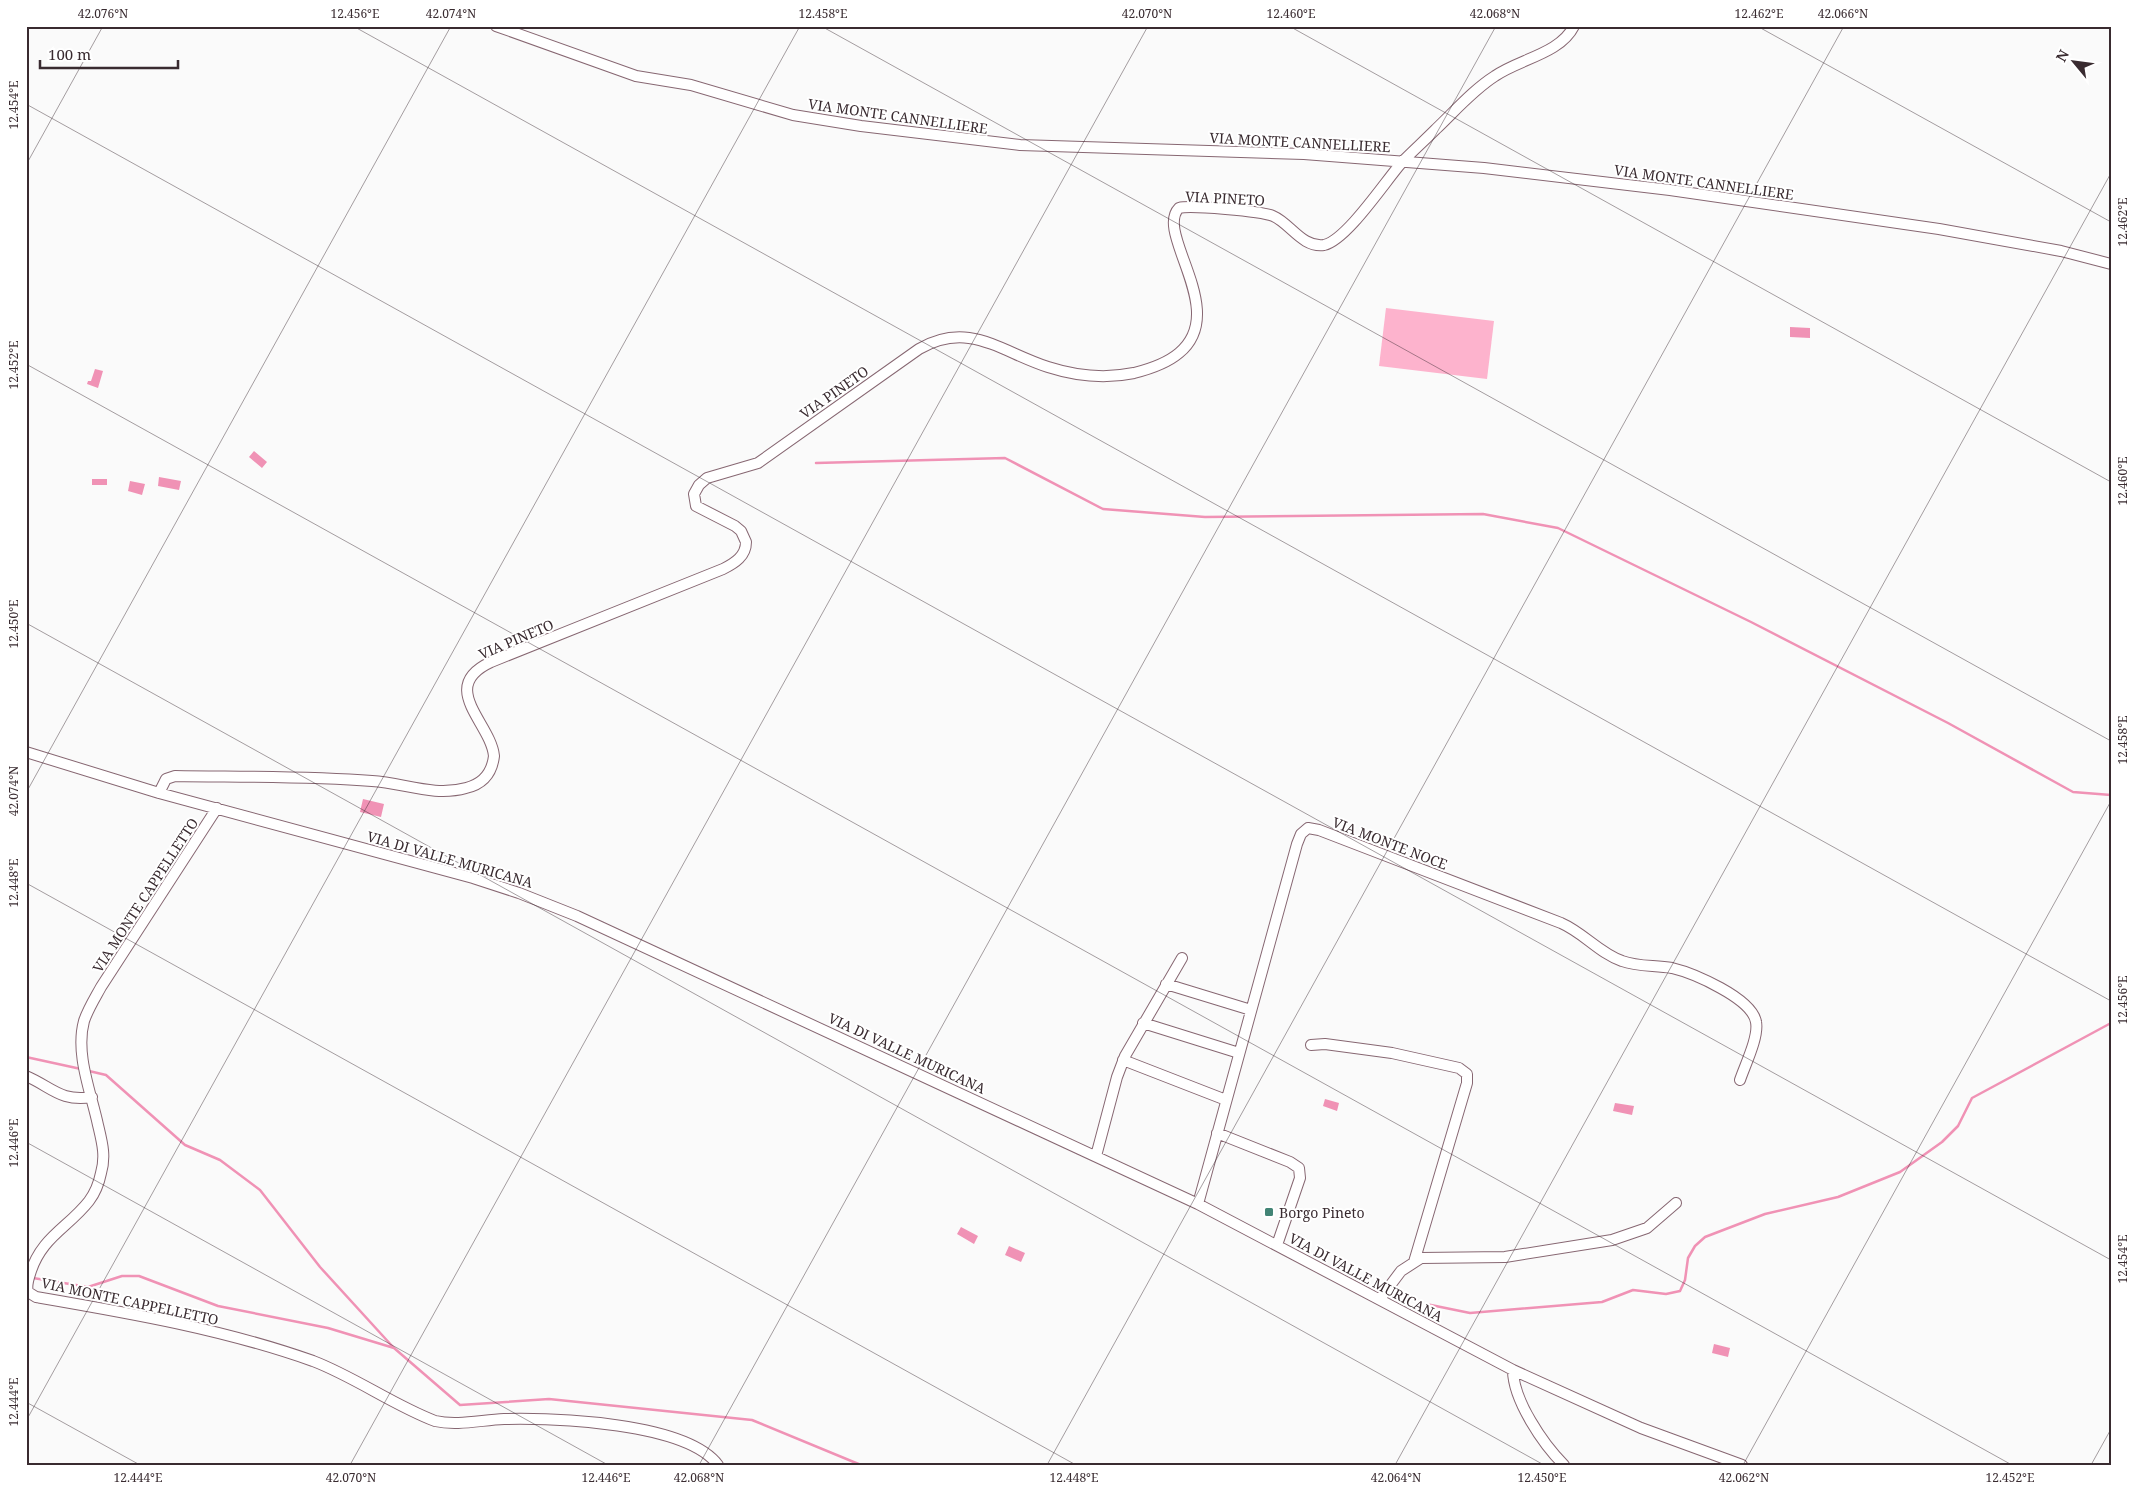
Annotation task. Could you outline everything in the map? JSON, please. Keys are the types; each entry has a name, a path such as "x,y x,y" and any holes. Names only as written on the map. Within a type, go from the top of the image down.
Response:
{"street":[{"name":"VIA MONTE CANNELLIERE","path":"496,26 628,74 691,85 793,115 861,126 1020,145 1304,154 1404,160 1670,190 1939,229 2061,251 2111,264"},
{"name":"VIA PINETO","path":"159,792 166,779 175,776 372,780 438,791 459,790 476,785 488,774 494,756 468,697 468,684 479,669 491,662 724,569 744,553 746,542 742,531 730,523 702,511 696,506 694,494 704,480 758,463 919,349 941,338 962,336 977,338 1038,364 1084,375 1116,376 1161,365 1185,348 1191,340 1196,326 1196,304 1192,279 1174,230 1173,220 1177,210 1184,207 1266,214 1280,220 1309,243 1326,244 1337,238 1351,225 1404,160 1489,80 1556,45 1568,35 1574,26"},
{"name":"VIA DI VALLE MURICANA","path":"26,752 159,792 473,878 546,903 1198,1204 1513,1370 1624,1420 1742,1465"},
{"name":"VIA MONTE CAPPELLETTO","path":"217,808 88,1012 83,1026 82,1045 104,1148 100,1180 87,1202 52,1235 36,1258 27,1288 28,1292 34,1296 104,1308 266,1346 334,1370 436,1421 551,1419 597,1423 658,1434 684,1441 708,1453 718,1465"},
{"name":"VIA MONTE NOCE","path":"1198,1204 1300,837 1305,830 1312,828 1566,925 1616,959 1630,963 1673,968 1714,984 1746,1006 1756,1020 1756,1032 1740,1080"},
{"path":"1096,1156 1123,1060 1182,958"},
{"path":"1166,984 1251,1010"},
{"path":"1143,1023 1239,1054"},
{"path":"1311,1045 1325,1044 1392,1054 1459,1068 1467,1074 1467,1082 1414,1262"},
{"path":"1123,1060 1226,1100"},
{"path":"26,1076 63,1096 92,1097"},
{"path":"1217,1133 1290,1162 1299,1168 1300,1178 1277,1245"},
{"path":"1380,1299 1400,1271 1414,1262 1427,1257 1505,1257 1612,1240 1647,1228 1676,1203"},
{"path":"1513,1370 1516,1389 1521,1402 1545,1442 1564,1465"}],"shaded area":[{"path":"1386,308 1494,321 1487,379 1379,366"},
{"path":"1790,327 1810,328 1810,338 1790,337"},
{"path":"95,369 103,371 98,388 87,384 88,381 91,381"},
{"path":"254,451 267,462 262,468 249,457"},
{"path":"159,477 181,481 179,490 158,486"},
{"path":"92,479 107,479 107,485 92,485"},
{"path":"130,481 145,484 142,495 128,491"},
{"path":"363,799 384,804 381,817 360,812"},
{"path":"1325,1099 1339,1103 1337,1111 1323,1106"},
{"path":"1615,1103 1634,1106 1632,1115 1613,1111"},
{"path":"961,1227 978,1236 974,1244 957,1234"},
{"path":"1009,1246 1025,1253 1021,1262 1005,1255"},
{"path":"1714,1344 1730,1348 1728,1357 1712,1353"}],"waterway":[{"path":"816,463 1005,458 1103,509 1205,517 1483,514 1558,528 1751,622 1948,723 2073,792 2111,795"},
{"path":"1426,1304 1470,1313 1602,1302 1633,1290 1666,1294 1680,1291 1685,1280 1688,1258 1695,1246 1705,1237 1765,1214 1838,1197 1900,1172 1942,1142 1958,1126 1972,1098 2111,1023"},
{"path":"26,1057 81,1069"},
{"path":"89,1071 106,1075 185,1145 220,1160 260,1190 320,1267 393,1347"},
{"path":"33,1278 88,1287 122,1276 139,1276 218,1306 328,1328 394,1348 460,1405 549,1399 752,1420 861,1465"}],"place":[{"name":"Borgo Pineto","path":"1269,1212"}]}
